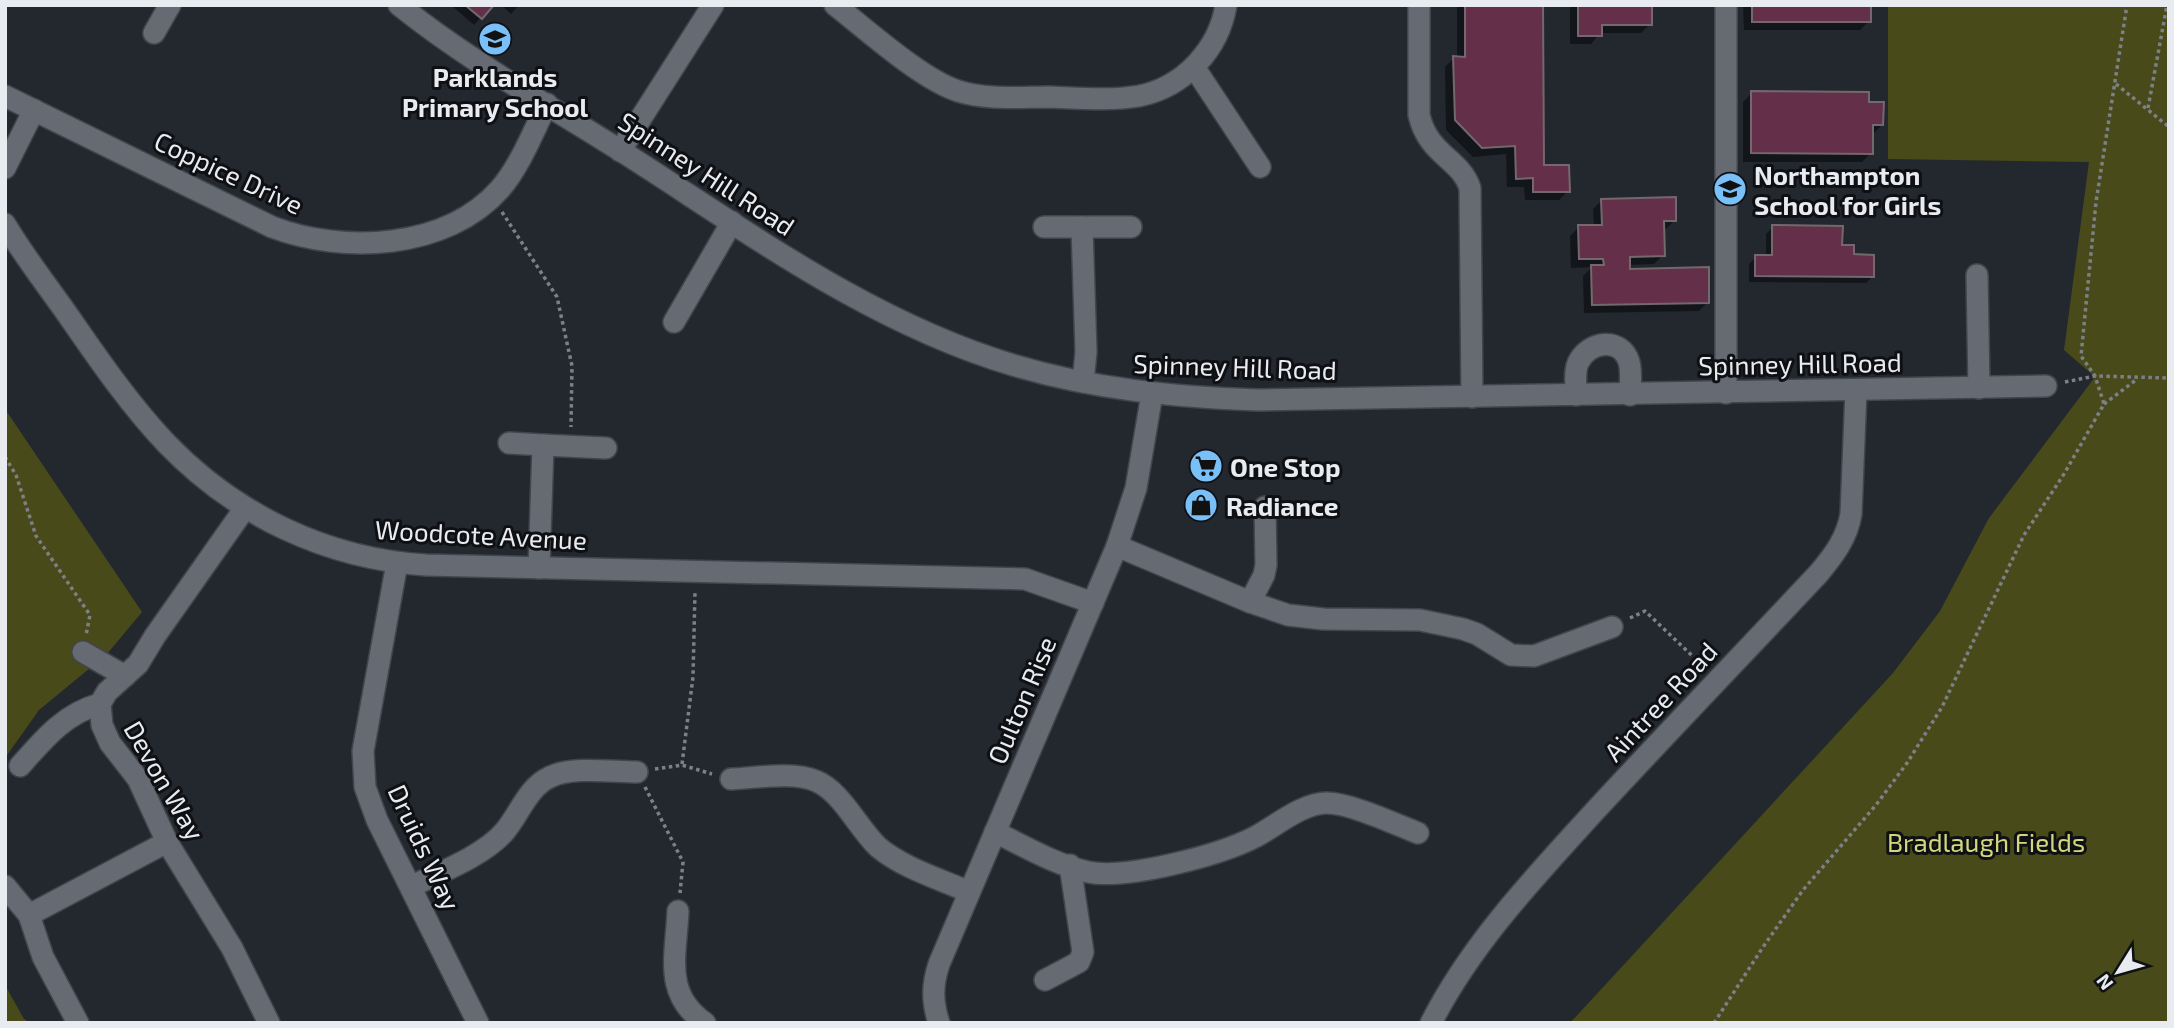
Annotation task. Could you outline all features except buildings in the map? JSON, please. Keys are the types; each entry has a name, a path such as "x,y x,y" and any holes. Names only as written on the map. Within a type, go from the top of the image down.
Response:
{"street":[{"path":"154,33 170,5"},
{"name":"Spinney Hill Road","path":"399,5 469,55 845,292 922,331 1011,364 1083,382 1153,394 1258,400 2046,386"},
{"path":"620,151 713,5"},
{"path":"835,5 923,72 958,91 976,94 1126,97 1154,92 1194,67 1218,37 1226,5"},
{"path":"1419,5 1419,115 1422,127 1433,146 1462,173 1470,188 1472,397"},
{"path":"1726,5 1726,393"},
{"path":"1194,67 1260,167"},
{"name":"Coppice Drive","path":"5,96 251,218 291,234 353,242 379,242 417,235 463,218 492,197 513,171 547,104"},
{"path":"5,168 34,110"},
{"path":"674,322 732,222"},
{"name":"Woodcote Avenue","path":"5,224 101,363 149,424 184,461 245,508 282,528 328,547 397,563 1025,579 1093,603"},
{"path":"1044,227 1132,227"},
{"path":"1082,227 1086,352 1083,382"},
{"path":"1978,275 1979,388"},
{"path":"1576,395 1576,373 1581,359 1589,349 1606,344 1623,351 1628,360 1630,395"},
{"name":"Aintree Road","path":"1431,1023 1455,980 1551,859 1819,573 1845,538 1849,528 1853,494 1856,390"},
{"name":"Oulton Rise","path":"939,1023 933,984 1117,546 1136,488 1153,394"},
{"path":"509,443 606,448"},
{"path":"539,568 543,445"},
{"path":"1250,602 1264,575 1266,565 1265,506"},
{"name":"Devon Way","path":"245,508 138,664 107,692 100,704 102,725 106,734 138,779 167,842 232,948 270,1023"},
{"path":"1117,546 1250,602 1306,618 1404,618 1452,626 1477,634 1504,652 1522,658 1612,627"},
{"name":"Druids Way","path":"397,563 365,736 362,769 365,787 377,820 478,1023"},
{"path":"83,652 125,676"},
{"path":"19,766 48,734 81,709 100,704"},
{"path":"412,886 494,841 506,830 530,794 550,777 572,772 637,772"},
{"path":"731,779 796,776 817,780 835,795 879,847 906,864 970,892"},
{"path":"995,832 1070,866 1093,873 1112,873 1184,861 1236,845 1307,808 1327,803 1350,808 1418,833"},
{"path":"29,915 167,842"},
{"path":"1045,980 1079,962 1083,951 1070,866"},
{"path":"5,886 29,915 43,957 78,1023"},
{"path":"678,911 676,987 687,1008 705,1023"}],"path":[{"path":"2104,404 2095,376 2081,356 2096,202 2127,5"},
{"path":"2148,108 2167,5"},
{"path":"2116,84 2169,127"},
{"path":"492,197 557,297 572,366 570,447"},
{"path":"2046,386 2095,376 2169,378"},
{"path":"1714,1023 1803,890 1859,825 1907,763 1942,707 2024,535 2064,474 2104,404 2137,379"},
{"path":"5,457 16,475 36,536 90,615 83,652"},
{"path":"681,765 693,677 695,571"},
{"path":"1612,627 1645,611 1718,681"},
{"path":"678,911 683,862 637,772 681,765 731,779"}],"green space":[{"name":"Bradlaugh Fields","path":"1888,5 2169,5 2169,1023 1570,1023 1893,673 1940,611 1989,518 2095,377 2064,350 2089,162 1888,159"},
{"path":"5,409 142,612 107,654 39,710 5,758"},
{"path":"5,985 24,1019 30,1023 5,1023"}],"place":[{"name":"Parklands Primary School","path":"495,39"},
{"name":"Northampton School for Girls","path":"1730,189"},
{"name":"One Stop","path":"1206,466"},
{"name":"Radiance","path":"1201,505"}]}
